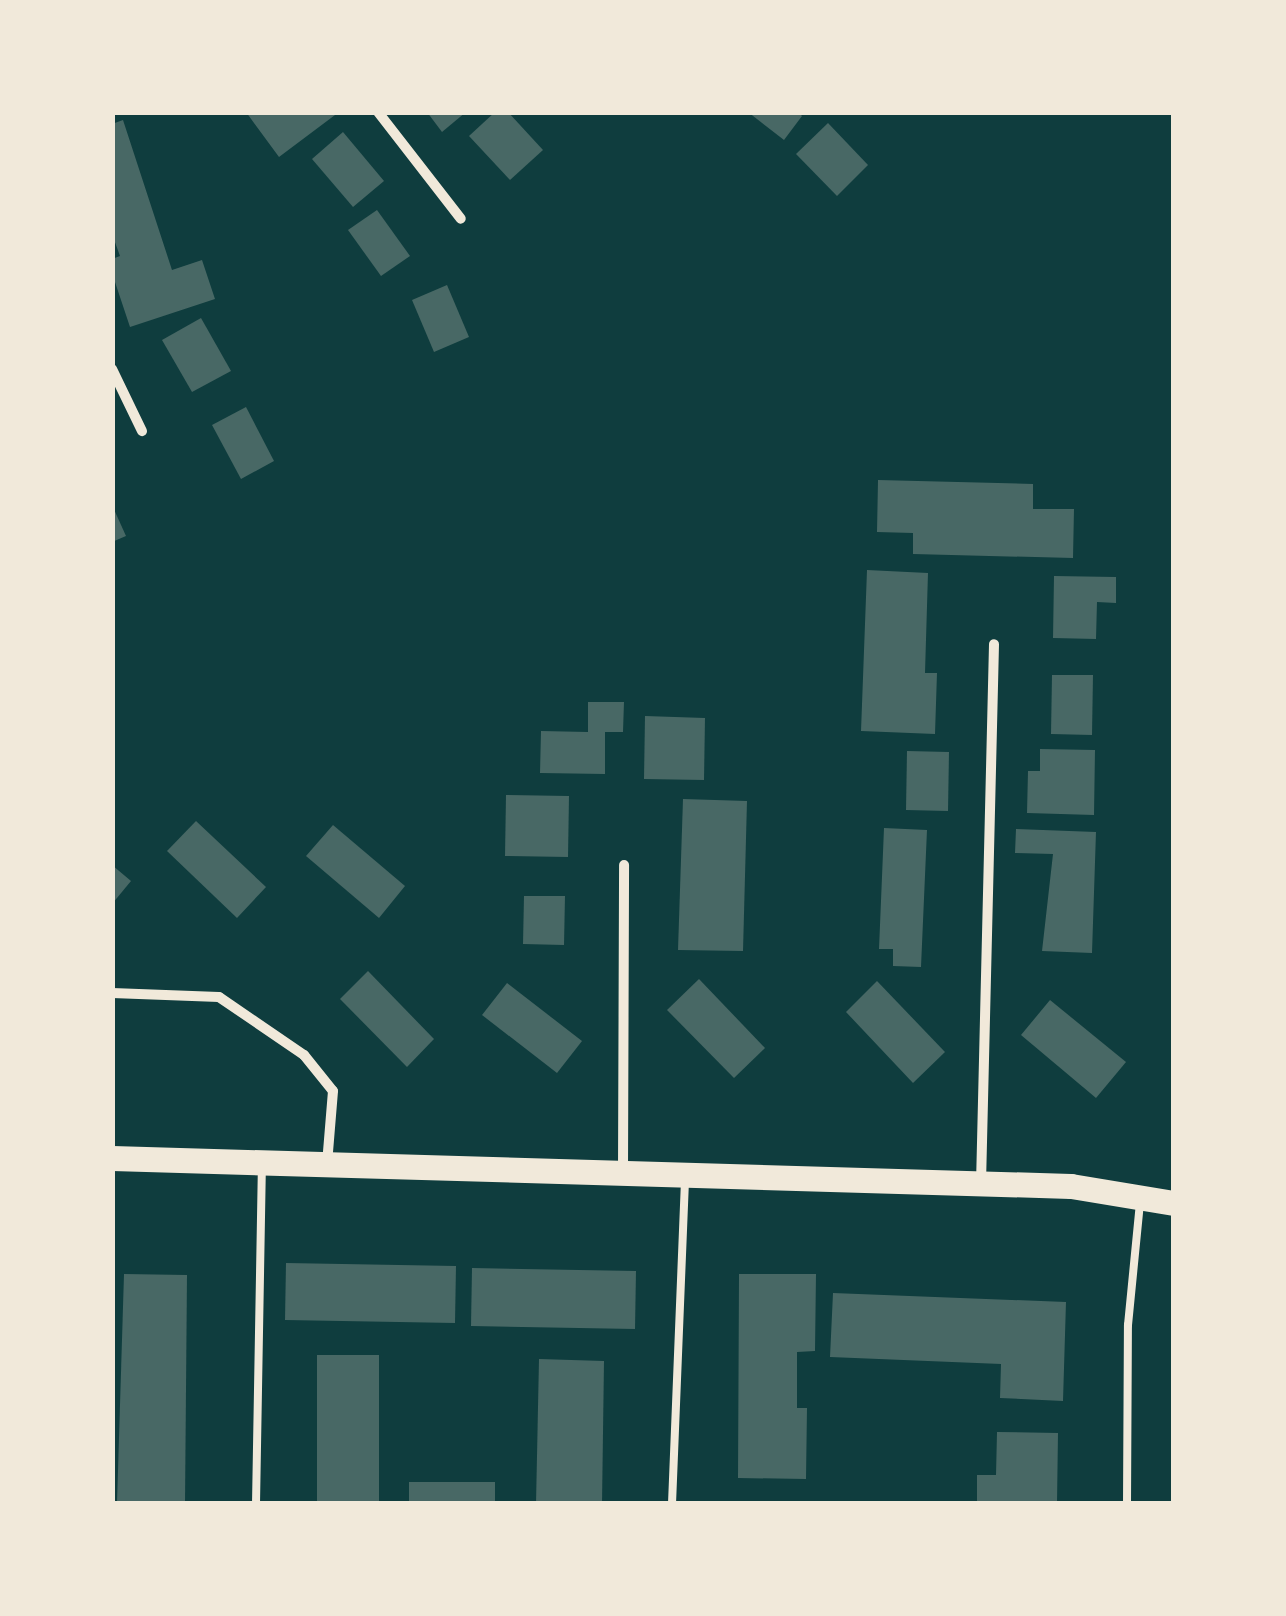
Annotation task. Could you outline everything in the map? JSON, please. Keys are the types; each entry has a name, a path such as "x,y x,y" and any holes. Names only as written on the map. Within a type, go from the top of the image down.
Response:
{"main road":[{"path":"112,1158 623,1177 1072,1186 1174,1203"}],"street":[{"path":"378,112 461,219"},
{"path":"112,369 142,431"},
{"path":"981,1185 994,644"},
{"path":"623,1177 624,865"},
{"path":"112,993 219,997 304,1055 333,1090 327,1166"}],"lane":[{"path":"256,1504 262,1163"},
{"path":"672,1504 685,1178"},
{"path":"1128,1504 1128,1326 1140,1198"}],"building":[{"path":"246,112 300,115 339,112 279,157"},
{"path":"427,112 466,112 442,132"},
{"path":"495,112 508,112 543,150 510,180 469,136"},
{"path":"748,112 798,112 802,116 784,140"},
{"path":"123,120 172,270 202,260 215,299 130,327 112,273 112,259 120,256 112,234 112,124"},
{"path":"828,123 868,165 837,196 796,154"},
{"path":"343,132 384,181 353,207 312,159"},
{"path":"377,210 410,256 381,276 348,230"},
{"path":"447,285 469,337 434,352 412,300"},
{"path":"201,318 231,371 192,392 162,340"},
{"path":"246,407 274,461 241,479 212,425"},
{"path":"878,480 1033,484 1033,509 1074,509 1073,558 913,554 913,533 877,532"},
{"path":"112,505 126,536 112,542"},
{"path":"867,570 928,573 925,673 937,673 935,734 861,731"},
{"path":"1054,576 1116,577 1116,603 1097,602 1096,639 1053,638"},
{"path":"1052,675 1093,675 1092,735 1051,734"},
{"path":"588,702 624,702 623,732 605,732 605,774 540,773 541,731 588,732"},
{"path":"645,716 705,718 704,780 644,779"},
{"path":"1040,749 1095,750 1094,815 1027,813 1028,771 1040,771"},
{"path":"907,751 949,752 948,811 906,810"},
{"path":"506,795 569,796 568,857 505,856"},
{"path":"683,799 747,801 743,951 678,950"},
{"path":"196,821 266,887 237,918 167,851"},
{"path":"333,825 405,886 379,918 306,856"},
{"path":"884,828 927,830 921,967 893,966 893,949 879,949"},
{"path":"1016,829 1096,832 1092,953 1042,951 1053,854 1015,853"},
{"path":"112,865 131,881 112,904"},
{"path":"524,896 565,896 564,945 523,944"},
{"path":"368,971 434,1039 407,1067 340,999"},
{"path":"699,979 765,1048 734,1078 667,1010"},
{"path":"877,981 945,1052 913,1083 846,1012"},
{"path":"507,983 582,1041 557,1073 482,1015"},
{"path":"1050,1000 1126,1062 1096,1098 1021,1035"},
{"path":"286,1263 456,1266 455,1323 285,1320"},
{"path":"472,1268 636,1271 635,1329 471,1326"},
{"path":"124,1274 187,1275 185,1503 117,1503"},
{"path":"739,1274 816,1274 815,1351 797,1352 797,1408 807,1408 806,1479 738,1478"},
{"path":"833,1293 1066,1302 1063,1401 1000,1398 1001,1364 830,1357"},
{"path":"317,1355 379,1355 379,1504 317,1504"},
{"path":"539,1359 604,1361 602,1504 536,1504"},
{"path":"997,1432 1058,1433 1057,1504 977,1502 977,1475 996,1475"},
{"path":"409,1482 495,1482 495,1504 409,1504"}]}
